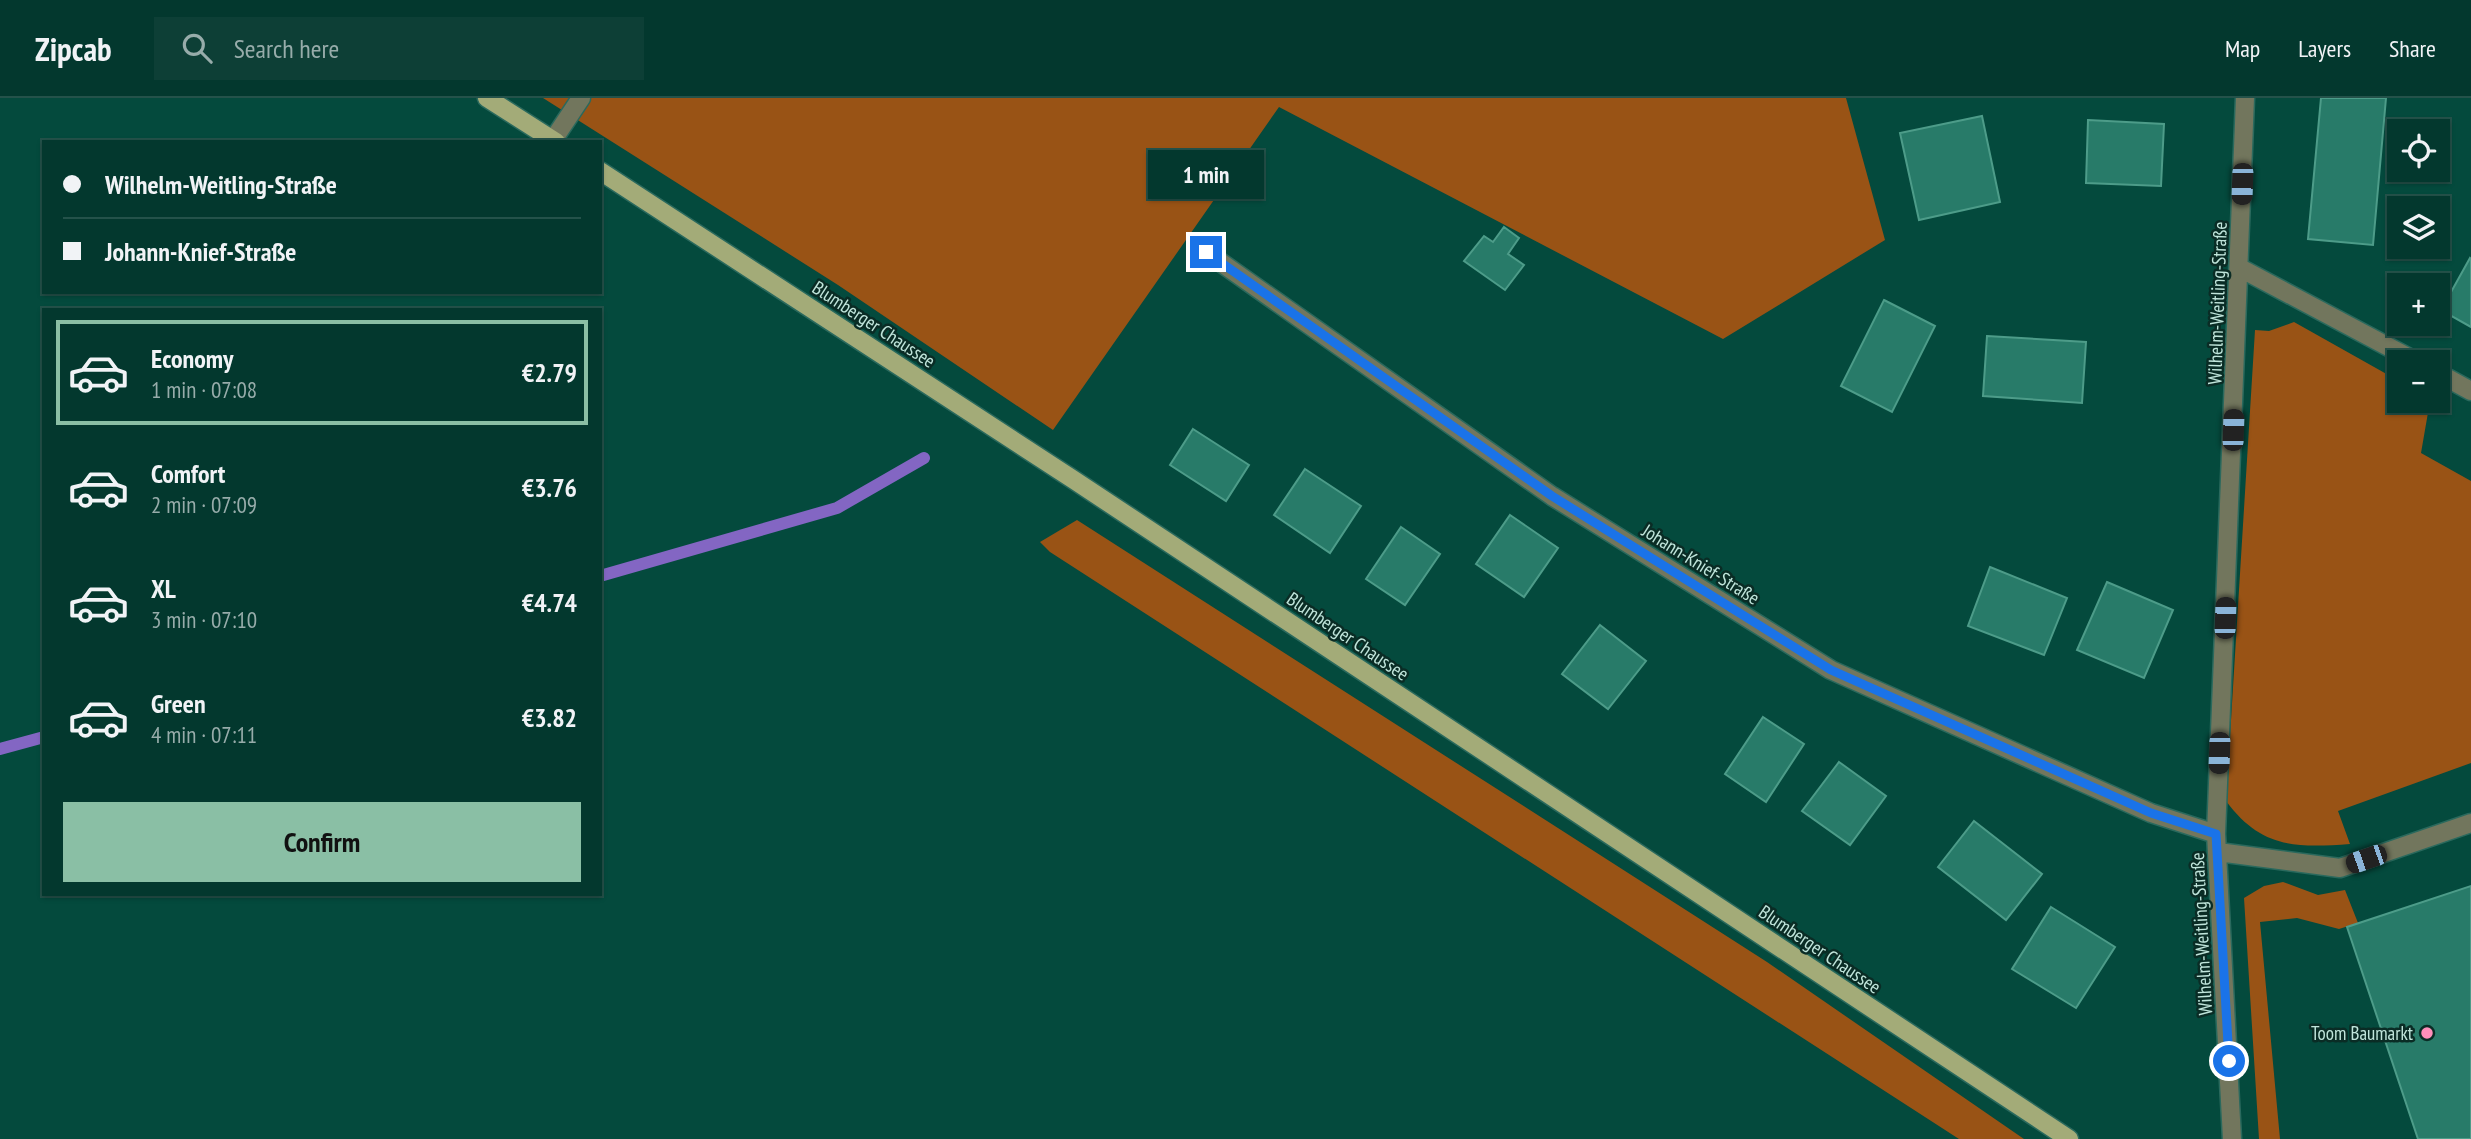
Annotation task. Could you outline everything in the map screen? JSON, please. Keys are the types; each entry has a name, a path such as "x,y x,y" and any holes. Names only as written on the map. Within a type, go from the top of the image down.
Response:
{"main road":[{"path":"487,98 552,140"},
{"name":"Blumberger Chaussee","path":"602,172 1097,495 2069,1139"}],"street":[{"path":"555,140 581,98"},
{"name":"Wilhelm-Weitling-Straße","path":"2232,1139 2217,843 2245,98"},
{"name":"Johann-Knief-Straße","path":"1206,252 1552,496 1831,670 2217,843 2340,868 2471,822"},
{"path":"2240,268 2394,350"},
{"path":"2450,380 2471,391"}],"shaded area":[{"path":"543,98 1846,98 1885,240 1723,339 1279,107 1053,430 838,285"},
{"path":"2294,322 2387,374 2387,413 2428,413 2421,453 2471,481 2471,763 2338,811 2350,844 2312,846 2280,842 2252,828 2226,801 2255,330 2269,331"},
{"path":"1077,520 1767,962 2024,1139 1959,1139 1050,552 1040,542"},
{"path":"2283,882 2318,895 2345,890 2358,923 2339,929 2297,918 2260,922 2280,1139 2259,1139 2244,898 2264,886"}],"building":[{"path":"2321,98 2386,98 2373,245 2308,239"},
{"path":"1982,116 2000,202 1919,220 1900,133"},
{"path":"2088,120 2164,124 2161,186 2086,183"},
{"path":"1504,227 1519,238 1508,254 1524,265 1505,290 1464,261 1484,236 1493,242"},
{"path":"2470,258 2471,327 2450,315 2450,294"},
{"path":"1884,300 1935,326 1892,412 1841,386"},
{"path":"1987,336 2086,342 2082,403 1983,396"},
{"path":"1193,429 1249,465 1226,501 1170,465"},
{"path":"1305,469 1361,506 1330,553 1274,515"},
{"path":"1510,515 1558,548 1524,597 1476,564"},
{"path":"1401,527 1440,554 1405,605 1366,579"},
{"path":"1990,567 2067,598 2044,655 1968,626"},
{"path":"2107,582 2173,610 2144,678 2077,650"},
{"path":"1600,625 1646,661 1608,709 1562,674"},
{"path":"1763,717 1804,744 1766,802 1725,774"},
{"path":"1839,762 1886,796 1850,845 1802,811"},
{"path":"1974,821 2042,874 2006,920 1938,867"},
{"name":"Toom Baumarkt","path":"2471,886 2471,1139 2418,1139 2347,927"},
{"path":"2051,907 2115,947 2076,1008 2012,969"}],"waterway":[{"path":"602,575 837,508 924,458"},
{"path":"0,749 42,738"}],"place":[{"name":"Toom Baumarkt","path":"2427,1033"}],"route":[{"path":"1206,252 1552,496 1831,670 2151,813 2216,834 2229,1061"}]}
